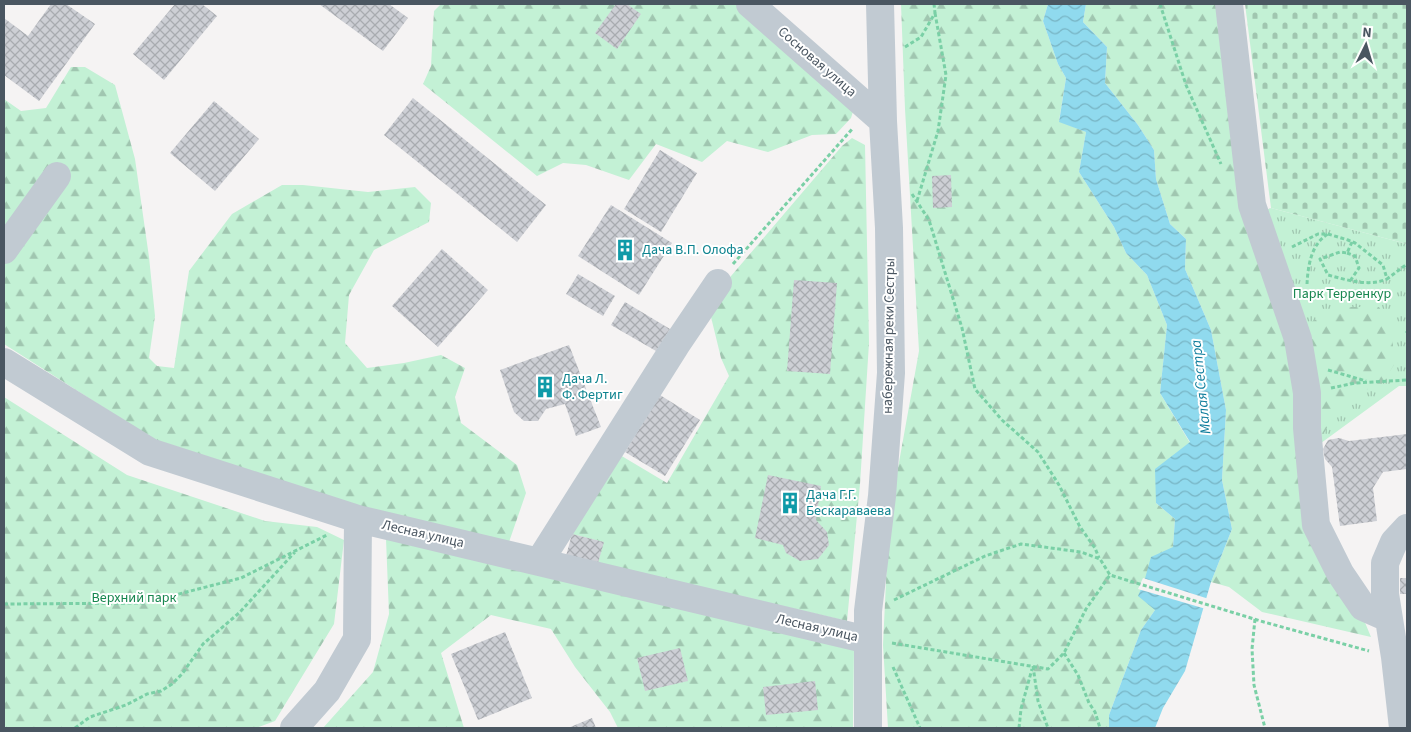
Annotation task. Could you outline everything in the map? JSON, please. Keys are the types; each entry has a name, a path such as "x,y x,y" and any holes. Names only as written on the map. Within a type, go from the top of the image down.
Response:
{"street":[{"name":"Сосновая улица","path":"750,4 876,114"},
{"name":"набережная реки Сестры","path":"868,728 874,641 868,611 882,496 891,373 889,228 876,114 882,62 880,4"},
{"path":"1229,4 1252,206 1298,339 1300,350 1307,394 1307,428 1316,525 1340,573 1363,607 1388,618"},
{"path":"4,250 57,176"},
{"path":"540,562 676,344 724,274"},
{"name":"Лесная улица","path":"4,362 150,452 358,519 874,641"},
{"path":"294,728 327,690 357,639 358,519"},
{"path":"1403,728 1401,656 1388,618 1385,594 1385,563 1394,542 1407,528"}],"path":[{"path":"917,202 938,131 946,75 934,4"},
{"path":"1160,4 1186,85 1221,164 1227,171"},
{"path":"882,62 921,37 935,13"},
{"path":"724,274 876,114"},
{"path":"909,189 929,220 962,328 975,390 1002,420 1038,452 1059,485 1080,527 1095,548 1110,575 1355,647"},
{"path":"1271,259 1318,234 1328,234 1352,242 1383,265 1388,280"},
{"path":"1306,287 1314,249 1323,237 1328,234"},
{"path":"1347,253 1352,242"},
{"path":"1350,281 1359,268 1355,256 1340,252 1320,259 1328,275 1350,281 1367,283 1380,283 1388,280 1407,264"},
{"path":"1300,350 1316,364 1328,370 1369,382"},
{"path":"1307,394 1355,383 1407,380"},
{"path":"4,604 144,603 241,578 358,519"},
{"path":"868,611 985,556 1021,544 1081,552 1100,559"},
{"path":"75,728 90,716 126,705 147,694 161,691 172,684 182,674 203,644 239,613 296,550"},
{"path":"874,641 1048,669 1064,653 1086,609 1110,575"},
{"path":"1256,619 1252,648 1254,685 1265,728"},
{"path":"874,641 920,728"},
{"path":"1064,653 1078,675 1089,703 1095,712 1100,728"},
{"path":"1019,728 1021,709 1033,666"},
{"path":"1033,666 1038,701 1048,728"}],"green space":[{"path":"441,4 738,4 855,105 851,118 836,134 812,135 768,152 727,141 702,162 656,144 629,180 586,165 563,163 537,176 423,84 431,66 434,11"},
{"path":"901,4 1048,4 1043,21 1058,64 1066,78 1059,121 1086,132 1079,172 1114,227 1126,253 1147,275 1167,325 1160,393 1190,443 1156,503 1175,519 1173,547 1155,610 1141,630 1109,715 1109,728 888,728 883,645 889,518 919,351"},
{"path":"1086,4 1217,4 1285,327 1309,323 1340,307 1379,307 1392,328 1394,365 1380,387 1351,392 1335,414 1317,445 1330,551 1359,608 1371,637 1262,612 1229,587 1211,582 1232,529 1222,480 1226,410 1211,330 1185,269 1186,239 1170,224 1156,179 1154,150 1138,125 1105,83 1107,47 1083,22"},
{"path":"1245,4 1407,4 1407,244 1271,208"},
{"path":"71,67 85,67 115,85 135,159 149,257 155,316 149,358 157,366 174,368 189,271 232,214 282,185 303,185 368,192 415,187 431,203 429,222 374,250 349,295 345,343 367,368 441,355 465,368 455,397 461,423 517,465 526,493 509,542 363,507 153,439 4,344 4,99 21,111 46,108"},
{"path":"852,138 865,145 869,343 860,484 847,621 598,563 603,542 572,534 620,455 667,483 729,376 721,358 711,317 714,296 842,146"},
{"name":"Парк Терренкур","path":"1271,208 1407,244 1407,386 1399,386 1317,446 1246,218"},
{"name":"Верхний парк","path":"4,397 127,475 265,521 317,527 344,540 334,624 275,721 256,728 4,728"},
{"path":"386,539 854,649 853,728 618,728 610,712 575,667 551,629 491,615 441,653 464,728 323,728 373,672 389,614"}],"water":[{"name":"Малая Сестра","path":"1048,4 1086,4 1083,22 1107,47 1105,83 1138,125 1154,150 1156,179 1170,224 1186,239 1185,269 1211,330 1226,410 1222,480 1232,529 1211,582 1185,671 1163,708 1155,728 1109,728 1109,715 1141,630 1155,610 1138,596 1151,557 1173,547 1175,519 1156,503 1155,469 1190,442 1160,393 1167,325 1147,275 1126,253 1114,227 1079,172 1086,132 1059,122 1066,78 1058,64 1043,21"}],"pier":[{"path":"1143,578 1209,599 1206,609 1138,589"}],"building":[{"path":"51,4 66,4 95,24 39,101 4,75 4,18 28,36"},
{"path":"175,4 202,4 217,16 164,80 133,54"},
{"path":"319,4 389,4 408,18 383,51"},
{"path":"616,4 627,4 641,14 617,49 595,33"},
{"path":"413,98 546,205 517,242 384,135"},
{"path":"214,101 259,139 215,191 170,153"},
{"path":"660,150 697,173 661,232 624,209"},
{"path":"951,175 952,207 933,208 932,176"},
{"name":"Дача В.П. Олофа","path":"611,205 672,243 639,295 578,256"},
{"path":"442,249 488,290 438,347 392,306"},
{"path":"578,274 615,296 603,316 566,294"},
{"path":"794,280 837,283 830,374 787,371"},
{"path":"625,302 670,329 656,351 611,325"},
{"name":"Дача Л. Ф. Фертиг","path":"569,345 601,427 576,436 565,404 546,409 538,421 524,421 514,412 500,370"},
{"path":"660,395 700,420 665,476 625,452"},
{"path":"1407,434 1407,469 1383,472 1373,488 1377,521 1340,526 1332,467 1325,459 1323,449 1328,440 1339,438 1349,441"},
{"name":"Дача Г.Г. Бескараваева","path":"768,475 821,486 816,520 827,532 829,545 818,559 800,561 786,553 783,545 755,538"},
{"path":"572,534 604,542 598,563 566,556"},
{"path":"1400,578 1407,578 1407,594 1400,594"},
{"path":"505,632 532,698 478,720 451,654"},
{"path":"680,648 688,681 645,691 637,658"},
{"path":"815,681 818,710 766,715 763,687"},
{"path":"592,718 596,728 568,728"}],"place":[{"name":"Дача В.П. Олофа","path":"625,250"},
{"name":"Дача Л. Ф. Фертиг","path":"545,387"},
{"name":"Дача Г.Г. Бескараваева","path":"790,503"}]}
